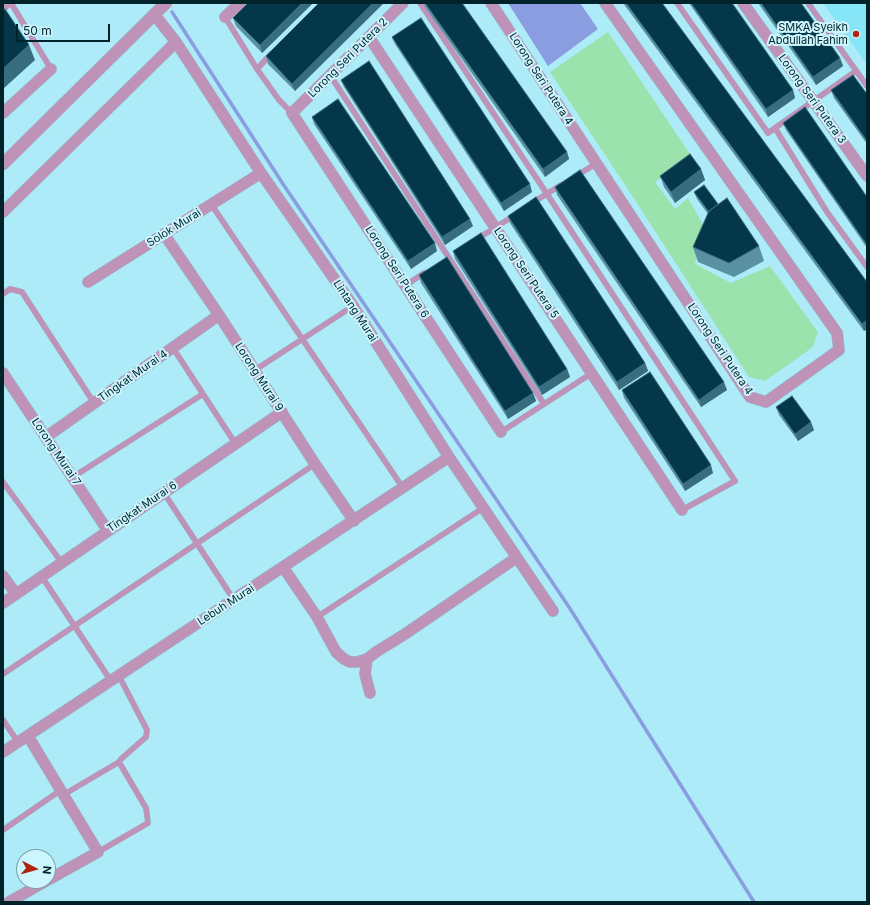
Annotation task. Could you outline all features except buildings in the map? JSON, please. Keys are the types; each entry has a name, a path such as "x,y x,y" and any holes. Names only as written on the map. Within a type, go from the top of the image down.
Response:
{"street":[{"path":"3,164 166,3"},
{"path":"225,18 240,3"},
{"name":"Lorong Seri Putera 2","path":"292,113 403,3"},
{"name":"Lorong Seri Putera 4","path":"491,3 750,397 766,402 839,350 837,333 605,3"},
{"name":"Lorong Seri Putera 3","path":"743,3 867,176"},
{"name":"Lintang Murai","path":"154,14 176,42 260,173 353,306 449,457 553,611"},
{"name":"Lorong Seri Putera 5","path":"369,37 682,510"},
{"path":"3,212 176,42"},
{"path":"3,113 51,69"},
{"name":"Lorong Seri Putera 6","path":"292,113 501,432"},
{"name":"Solok Murai","path":"88,282 260,173"},
{"name":"Lorong Murai 9","path":"164,234 354,521"},
{"name":"Tingkat Murai 4","path":"46,437 219,315"},
{"name":"Lorong Murai 7","path":"3,373 108,531"},
{"name":"Tingkat Murai 6","path":"3,603 282,412"},
{"name":"Lebuh Murai","path":"3,752 449,457"},
{"path":"283,567 317,617 336,652 350,662 357,662 367,659 516,558"},
{"path":"3,576 16,594"},
{"path":"367,659 365,674 370,693"},
{"path":"28,736 98,852 56,875"},
{"path":"9,902 31,889"}],"lane":[{"path":"3,10 11,3 51,69"},
{"path":"420,3 735,481 682,510"},
{"path":"676,3 768,133 856,71"},
{"path":"808,3 867,86"},
{"path":"225,18 278,100 292,113"},
{"path":"257,69 273,53"},
{"path":"330,75 544,404"},
{"path":"774,128 827,212 867,267"},
{"path":"572,178 596,163"},
{"path":"528,207 566,182"},
{"path":"212,204 403,488"},
{"path":"475,240 521,211"},
{"path":"442,262 455,253"},
{"path":"406,286 430,270"},
{"path":"3,294 10,289 22,292 94,403"},
{"path":"255,370 353,306"},
{"path":"173,348 235,444"},
{"path":"501,432 592,373"},
{"path":"73,477 203,394"},
{"path":"3,674 315,464"},
{"path":"3,482 62,563"},
{"path":"164,492 234,600"},
{"path":"317,617 483,508"},
{"path":"3,830 62,793 119,762 120,758 146,737 148,730 115,678 75,626 42,577"},
{"path":"3,720 18,742"},
{"path":"98,852 148,823 146,808 119,762"}],"shaded area":[{"path":"508,3 580,3 598,29 548,66"},
{"name":"SMKA Syeikh Abdullah Fahim","path":"823,3 867,3 867,65"}],"green space":[{"path":"608,32 692,157 655,182 675,209 688,198 705,228 695,264 731,283 770,266 818,332 813,347 765,381 749,377 633,197 550,72"}],"waterway":[{"path":"172,12 283,184 569,607 754,902"}],"place":[{"name":"SMKA Syeikh Abdullah Fahim","path":"856,34"}]}
